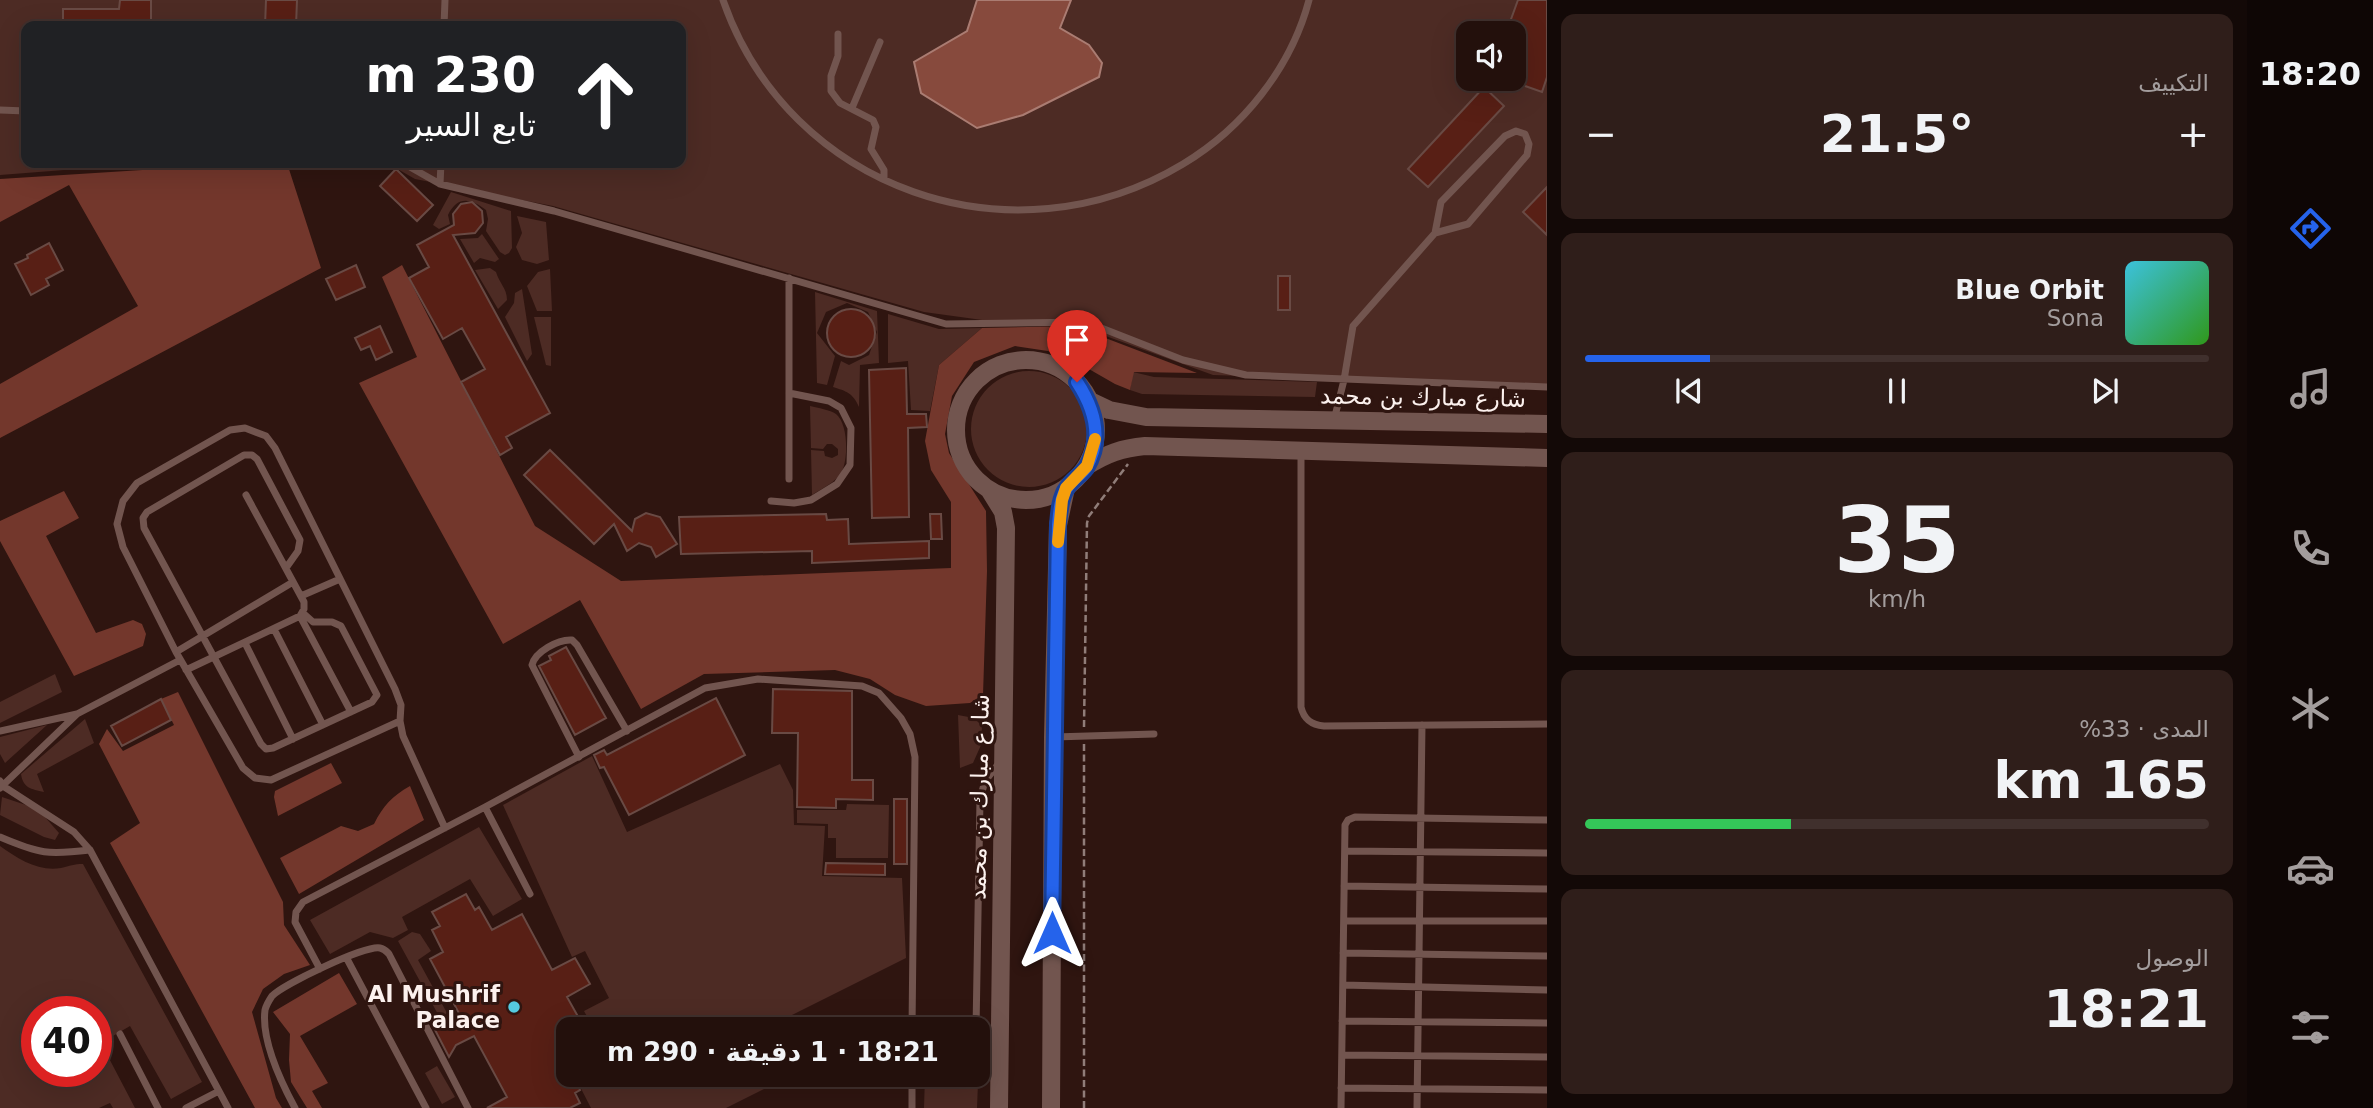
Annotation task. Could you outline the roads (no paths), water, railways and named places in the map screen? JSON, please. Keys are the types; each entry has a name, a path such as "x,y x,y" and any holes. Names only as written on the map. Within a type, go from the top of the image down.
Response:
{"street":[{"path":"1087,466 1095,445 1096,423 1090,401 1077,382 1057,368 1034,360 1010,362 989,371 971,387 960,407 956,431 960,454 972,475 990,491 1009,498 1029,500 1048,497 1066,488 1087,466 1106,455 1125,448 1145,446 1547,458"},
{"name":"شارع مبارك بن محمد","path":"1090,401 1109,410 1146,417 1547,424"},
{"path":"1051,1108 1053,737 1058,525 1066,488"},
{"name":"شارع مبارك بن محمد","path":"990,491 1003,512 1006,528 999,1108"}],"lane":[{"path":"444,21 445,0"},
{"path":"723,0 738,39 769,89 790,114 840,156 907,189 955,202 1007,209 1084,203 1121,192 1156,178 1215,143 1248,111 1275,75 1287,55 1309,0"},
{"path":"838,34 838,56 831,76 831,91 840,103 871,118 875,123 871,149 884,170 884,180"},
{"path":"852,108 880,42"},
{"path":"0,110 21,111"},
{"path":"1335,420 1353,326 1435,233 1441,202 1505,136 1516,131 1525,134 1529,144 1527,155 1468,225 1435,233"},
{"path":"412,168 440,184 554,212 946,324 1086,322 1183,360 1246,375 1547,387"},
{"path":"440,184 441,168"},
{"path":"789,278 789,478"},
{"path":"771,501 794,503 811,500 837,484 849,465 851,428 841,408 829,401 789,393"},
{"path":"400,722 278,779 255,778 243,768 180,660 123,547 119,536 119,512 129,491 137,483 230,430 252,429 271,442 399,697 403,736 444,828"},
{"path":"1301,450 1303,714 1306,719 1318,726 1547,724"},
{"path":"286,568 300,548 300,540 257,459 252,455 244,455 147,512 143,518 143,524 263,747 270,749 374,701 377,692 341,626 332,622 311,622 302,615"},
{"path":"246,495 301,596 305,605 302,615 351,712"},
{"path":"301,596 340,579"},
{"path":"176,652 293,582"},
{"path":"186,670 302,615"},
{"path":"274,629 323,725"},
{"path":"579,757 532,665 537,655 561,641 572,640 577,645 627,731"},
{"path":"245,643 293,739"},
{"path":"0,731 77,714 180,660"},
{"path":"320,969 295,922 296,912 303,902 705,688 758,679 862,685 878,693 889,703 910,734 915,757 912,1017"},
{"path":"77,714 1,785 74,832 90,850 228,1108"},
{"path":"1417,1108 1422,725"},
{"path":"1053,737 1153,734"},
{"path":"976,1017 980,799 989,773 1004,760"},
{"path":"485,807 530,894"},
{"path":"1341,1108 1345,825 1350,818 1547,820"},
{"path":"0,837 30,850 52,854 90,850"},
{"path":"1345,851 1547,853"},
{"path":"1344,886 1547,889"},
{"path":"1344,921 1547,921"},
{"path":"295,1108 273,1058 265,1009 272,996 320,969 346,957 376,948 389,954 468,1108"},
{"path":"1343,953 1547,956"},
{"path":"346,957 426,1108"},
{"path":"1343,985 1547,990"},
{"path":"1342,1021 1547,1023"},
{"path":"120,1034 158,1108"},
{"path":"1342,1055 1547,1057"},
{"path":"990,1072 999,1080"},
{"path":"912,1087 912,1108"},
{"path":"1341,1088 1547,1090"},
{"path":"186,1108 219,1091"}],"place":[{"name":"Al Mushrif Palace","path":"514,1007"}]}
